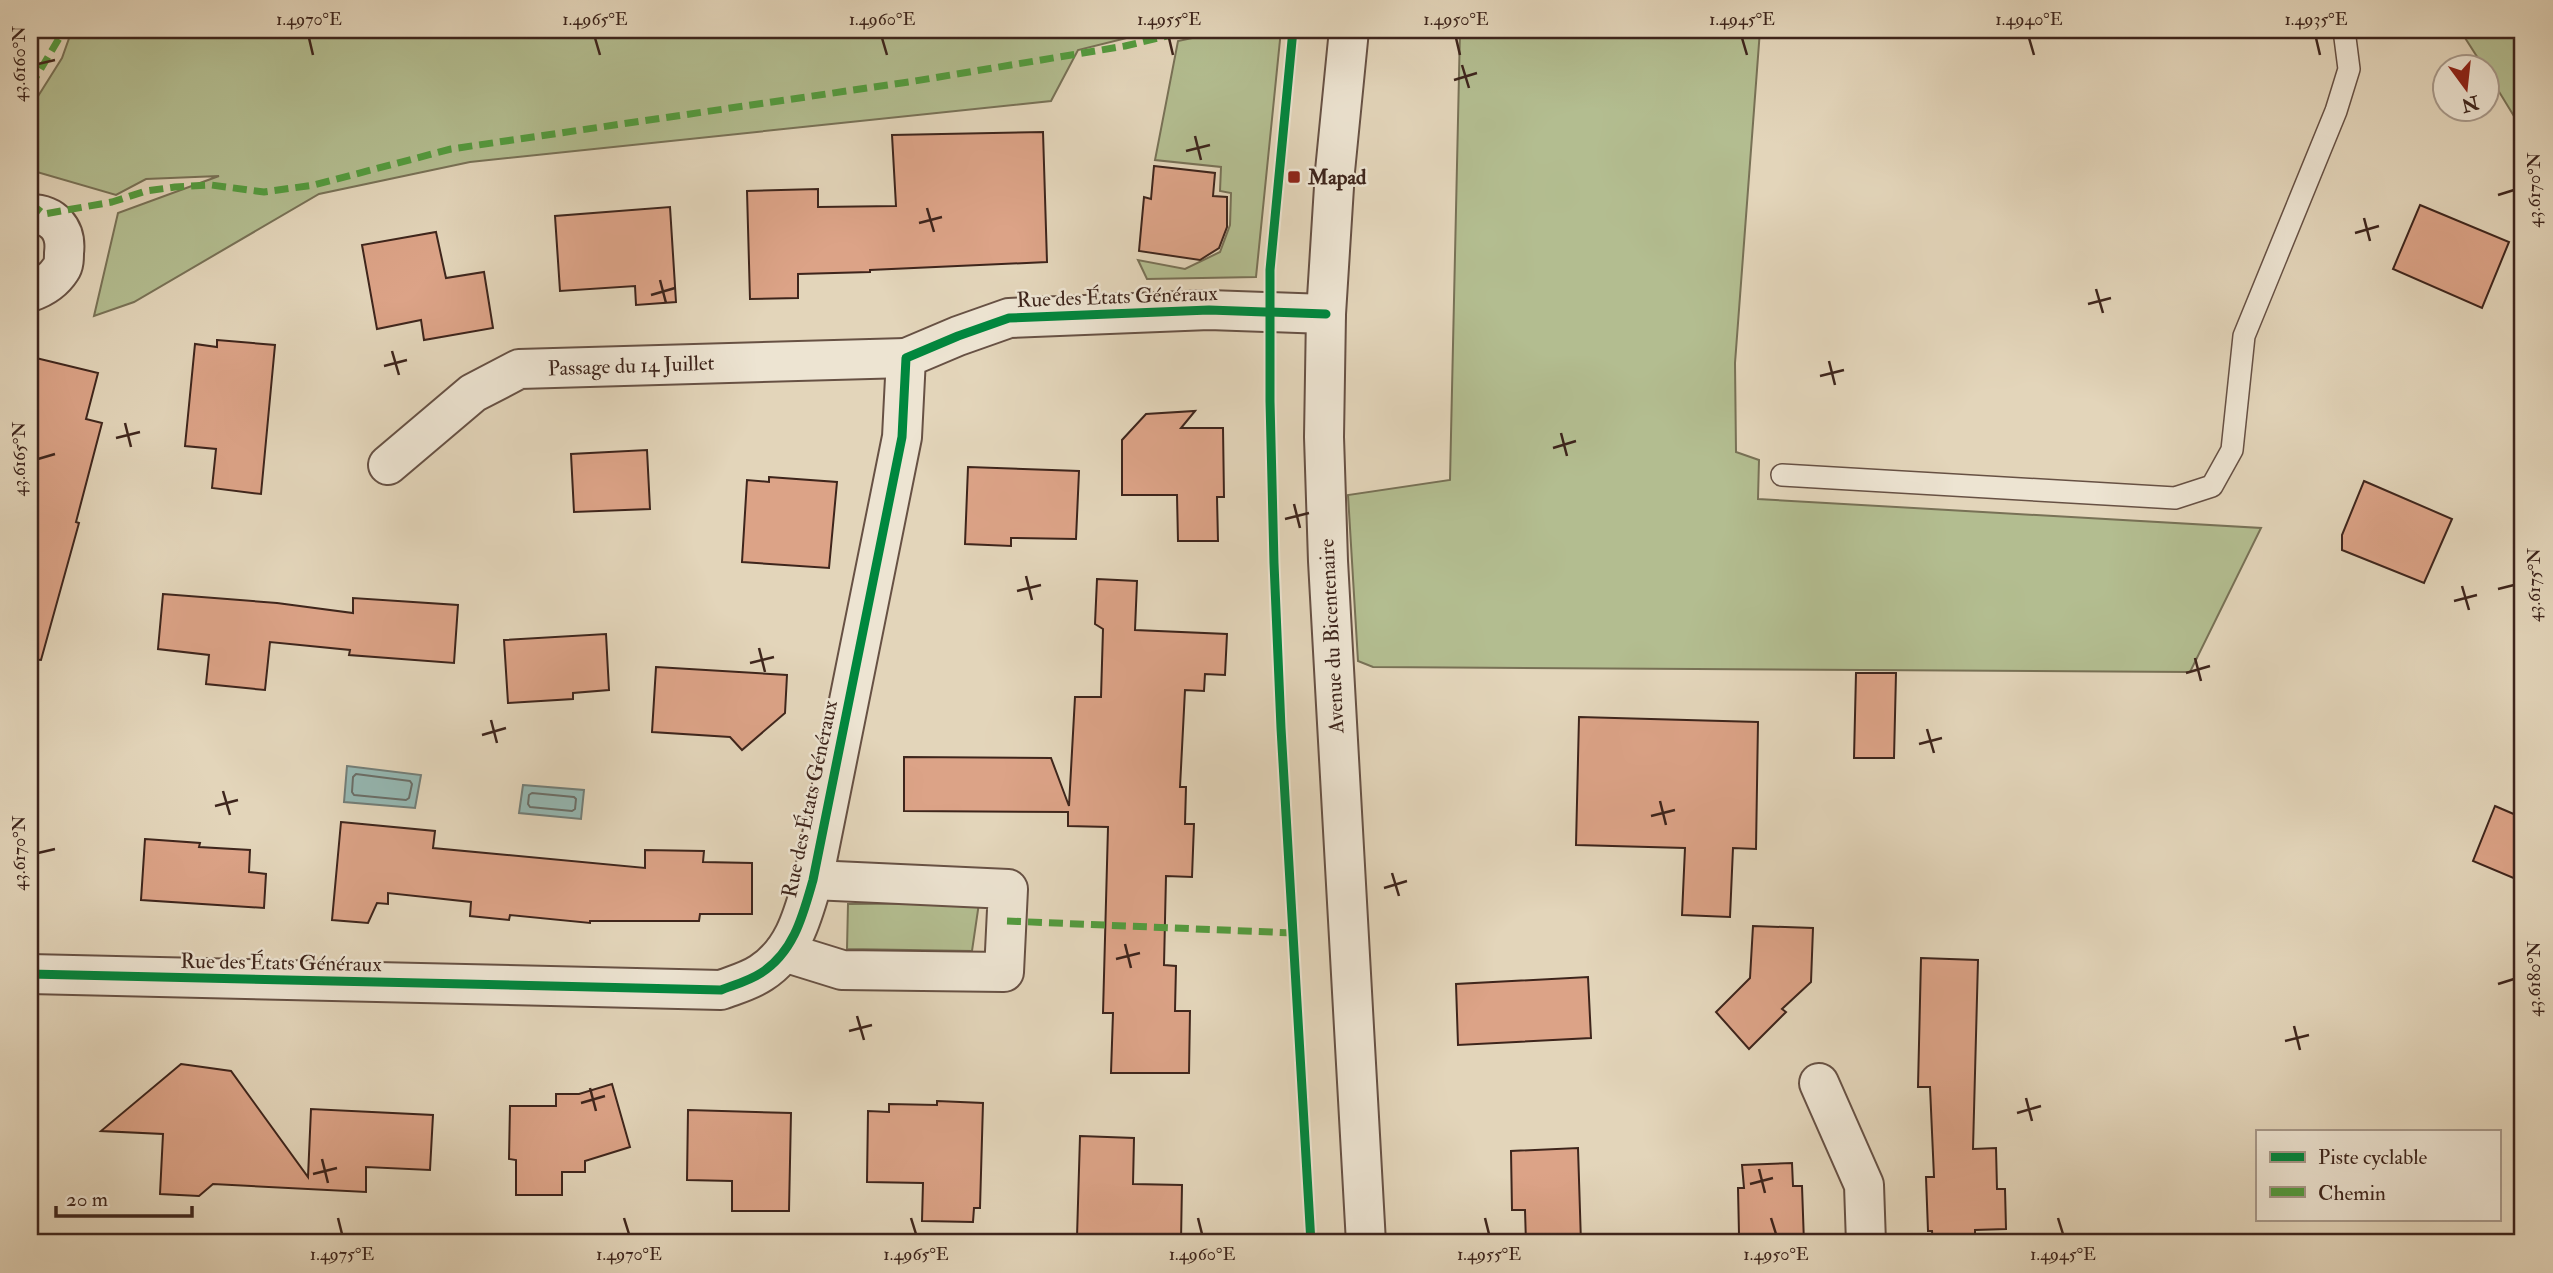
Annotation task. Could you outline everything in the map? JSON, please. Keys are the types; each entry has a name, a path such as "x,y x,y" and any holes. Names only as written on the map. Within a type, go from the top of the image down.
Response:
{"street":[{"name":"Avenue du Bicentenaire","path":"1349,30 1335,171 1326,314 1324,437 1328,561 1366,1243"},
{"path":"30,214 44,214 61,227 65,244 62,268 43,287 30,292"},
{"name":"Rue des États Généraux","path":"30,974 721,990 761,973 784,952 800,926 813,880 902,437 906,358 1009,318 1209,310 1326,314"},
{"name":"Passage du 14 Juillet","path":"388,465 473,393 519,369 906,358"},
{"name":"Rue des États Généraux","path":"784,952 842,970 1004,972 1008,889 813,880"},
{"path":"1819,1083 1864,1185 1866,1243"}],"lane":[{"path":"1782,475 2175,498 2212,486 2232,450 2244,336 2336,111 2348,69 2344,30"}],"green space":[{"path":"72,30 1159,30 1078,50 1051,101 470,162 319,194 134,302 94,316 118,213 219,176 146,179 116,195 30,170 30,109 62,58"},
{"path":"1230,30 1281,30 1256,277 1147,279 1138,260 1185,269 1220,252 1230,225 1231,193 1220,191 1221,167 1155,160 1178,41"},
{"path":"1460,30 1760,30 1735,363 1736,452 1759,460 1758,499 2261,528 2190,672 1373,667 1358,661 1348,495 1450,480"},
{"path":"2460,30 2523,30 2523,131 2500,93 2500,52 2474,52"},
{"path":"979,903 972,951 847,949 848,904"}],"water":[{"path":"347,766 421,775 415,808 344,802"},
{"path":"523,785 584,790 581,819 519,813"}],"building":[{"path":"1043,132 1047,262 798,274 798,298 750,299 747,191 818,189 818,207 896,206 892,135"},
{"path":"1154,166 1215,173 1213,196 1227,197 1227,227 1219,248 1200,260 1139,251 1144,197 1151,199"},
{"path":"2420,205 2509,242 2482,308 2393,269"},
{"path":"670,207 676,302 636,305 635,286 560,291 555,216"},
{"path":"436,232 446,278 484,272 493,328 424,340 421,320 377,329 362,245"},
{"path":"217,340 275,345 261,494 212,488 216,449 185,446 195,344 217,347"},
{"path":"36,358 98,373 86,419 102,423 76,522 79,523 41,660 30,659 30,382"},
{"path":"1195,411 1181,428 1223,428 1224,497 1217,497 1218,541 1178,541 1177,495 1122,495 1122,440 1146,414"},
{"path":"647,450 650,509 574,512 571,454"},
{"path":"968,467 1079,471 1076,539 1011,538 1011,546 965,544"},
{"path":"769,477 837,482 829,568 742,562 747,480 769,482"},
{"path":"2364,481 2452,519 2424,583 2342,550 2342,535"},
{"path":"1097,579 1137,581 1135,630 1227,634 1225,675 1205,674 1204,691 1185,690 1180,787 1186,787 1185,824 1194,824 1192,877 1166,876 1164,965 1176,966 1175,1011 1190,1011 1189,1073 1111,1073 1113,1013 1103,1013 1108,827 1068,826 1068,812 904,811 904,757 1051,758 1069,806 1075,697 1101,697 1103,629 1095,624"},
{"path":"163,594 277,603 353,613 353,598 458,605 454,663 349,655 350,650 270,642 265,690 206,684 209,655 158,649"},
{"path":"606,634 609,690 573,693 573,699 508,703 504,640"},
{"path":"656,667 787,675 785,713 742,750 730,737 652,732"},
{"path":"1856,673 1896,673 1894,758 1854,758"},
{"path":"1579,717 1758,722 1756,849 1733,848 1730,917 1682,915 1685,848 1576,845"},
{"path":"2495,806 2523,818 2523,882 2473,861"},
{"path":"341,822 435,831 433,848 645,868 645,850 704,851 703,862 752,863 752,914 700,914 699,921 590,923 510,915 509,920 470,916 471,902 388,893 388,904 377,903 368,923 332,920"},
{"path":"145,839 200,843 199,847 250,850 249,872 266,874 264,908 141,900"},
{"path":"1753,926 1813,928 1811,982 1782,1009 1786,1012 1749,1049 1716,1012 1750,978"},
{"path":"1921,958 1978,960 1973,1149 1996,1148 1997,1189 2005,1189 2006,1229 1975,1230 1975,1243 1933,1243 1932,1231 1928,1231 1926,1177 1934,1177 1930,1087 1918,1087"},
{"path":"1588,977 1591,1038 1458,1045 1456,984"},
{"path":"181,1064 231,1071 308,1177 311,1109 433,1115 430,1170 366,1167 366,1192 213,1184 199,1196 160,1194 163,1134 101,1131"},
{"path":"612,1084 630,1147 585,1161 585,1172 562,1172 562,1195 516,1195 516,1160 509,1159 510,1106 556,1106 556,1094 579,1094"},
{"path":"937,1101 983,1103 980,1208 974,1208 973,1222 922,1221 923,1183 867,1182 868,1111 889,1112 889,1104 937,1105"},
{"path":"688,1110 791,1113 789,1211 732,1211 732,1181 687,1180"},
{"path":"1080,1136 1134,1138 1133,1184 1182,1185 1181,1241 1077,1237"},
{"path":"1578,1148 1581,1243 1526,1243 1525,1210 1512,1210 1511,1151"},
{"path":"1792,1163 1793,1186 1802,1186 1804,1243 1746,1243 1746,1234 1739,1234 1738,1188 1744,1188 1742,1165"}],"marked path":[{"path":"30,87 64,30"},
{"path":"30,203 44,214 175,187 211,185 264,192 314,185 451,149 915,81 1125,46 1192,30"},
{"path":"1007,921 1294,933"},
{"path":"30,1242 91,1243"}],"cycle path":[{"path":"1293,30 1270,270 1270,401 1281,728 1311,1243"},
{"path":"30,974 721,990 752,978 782,955 789,944 801,919 813,880 902,437 906,358 1009,318 1209,310 1326,314"}],"place":[{"name":"Mapad","path":"1294,177"}]}
